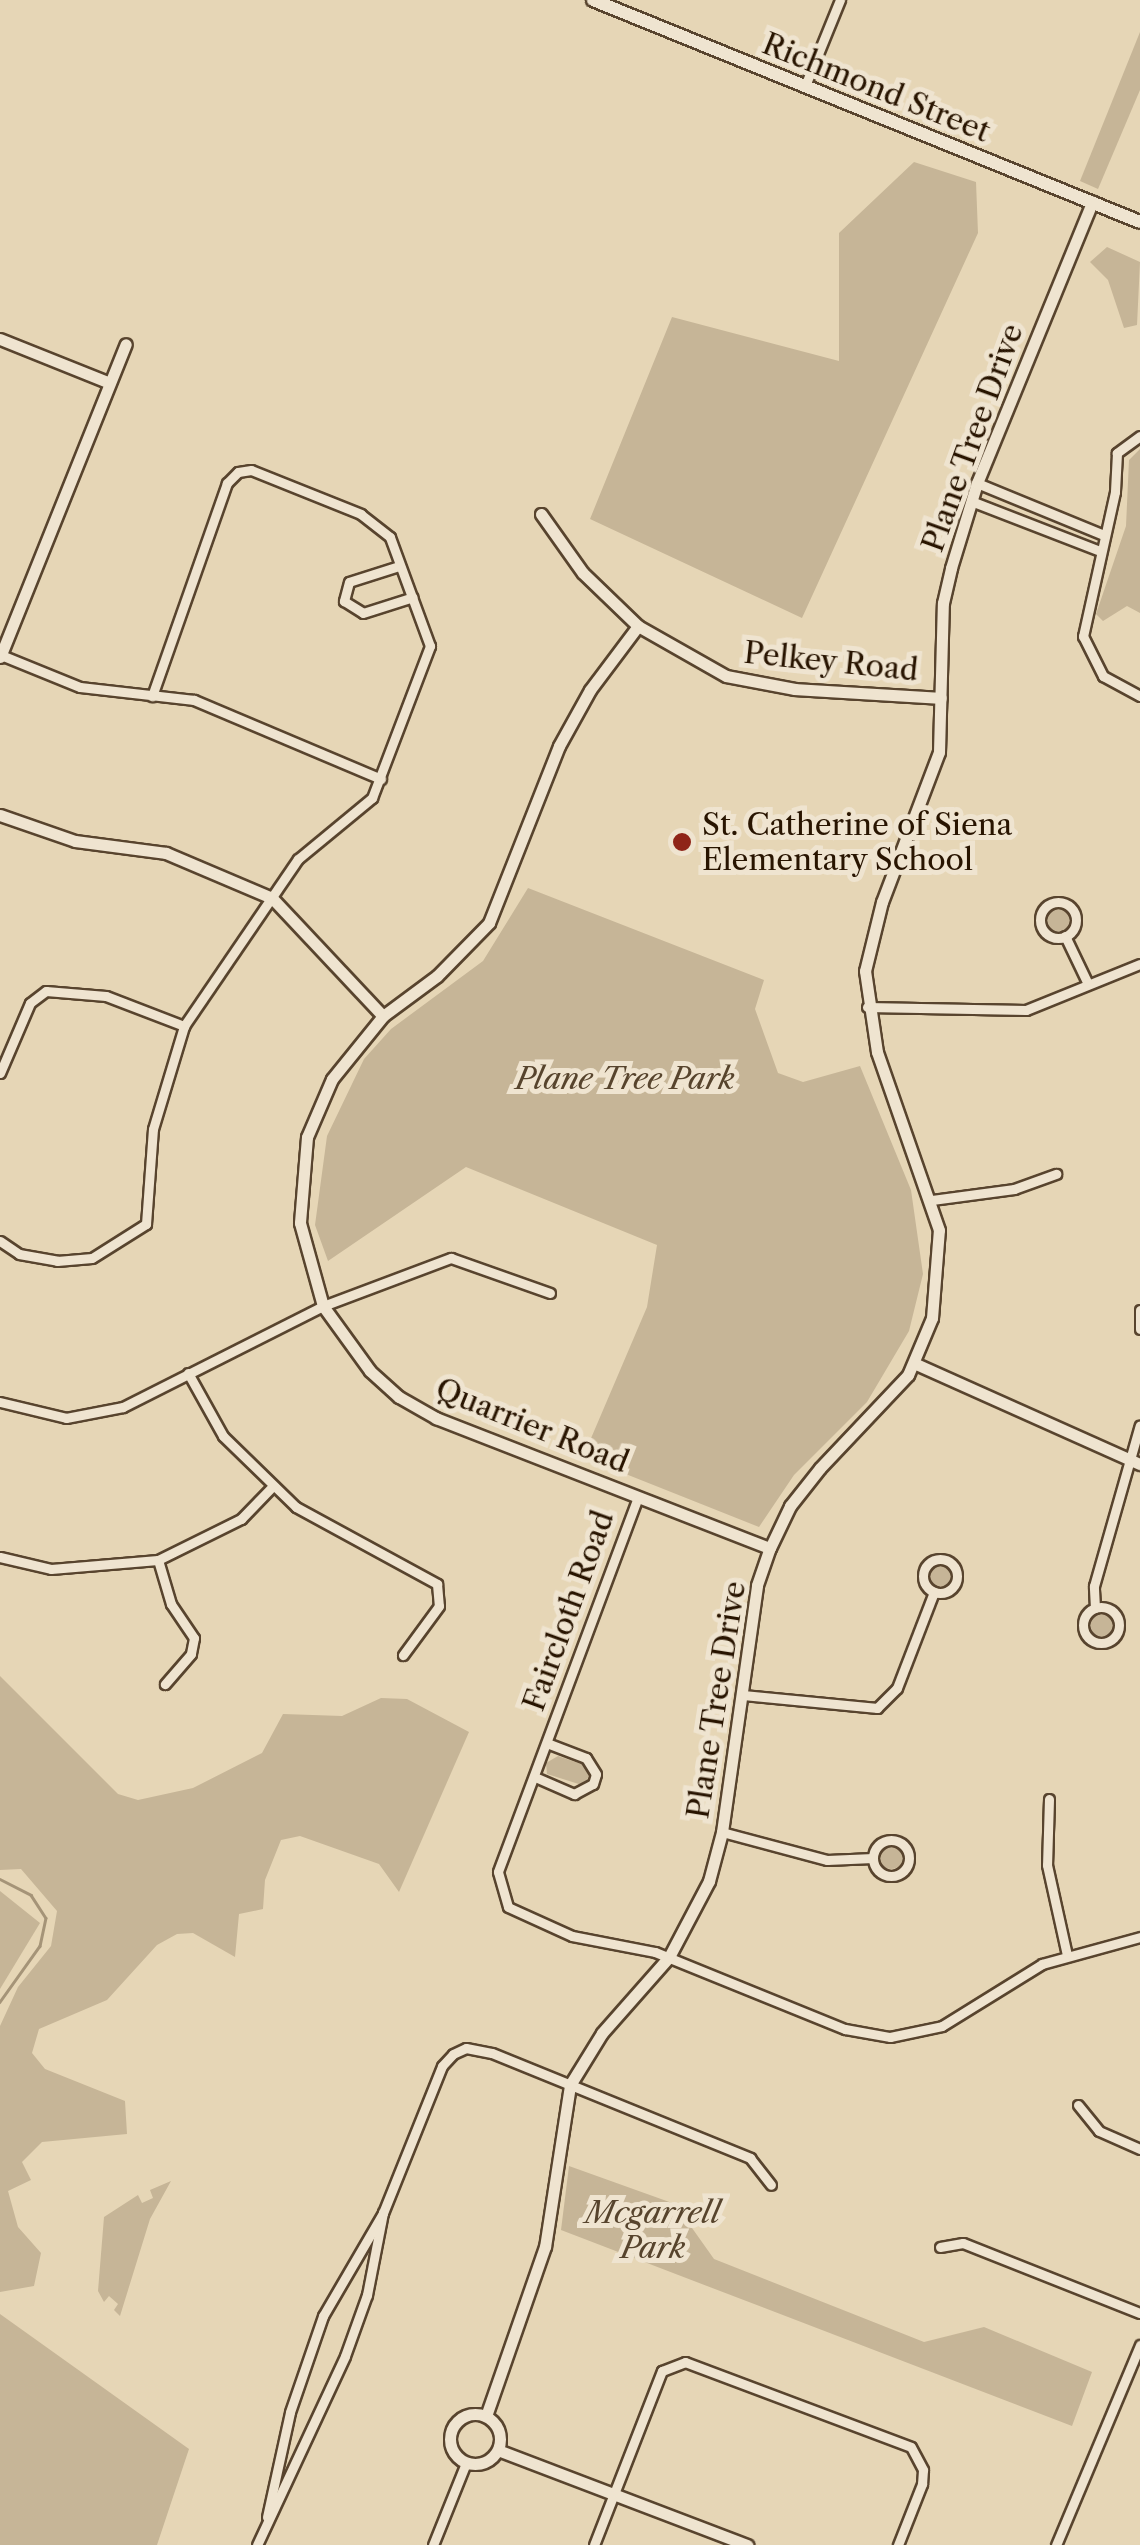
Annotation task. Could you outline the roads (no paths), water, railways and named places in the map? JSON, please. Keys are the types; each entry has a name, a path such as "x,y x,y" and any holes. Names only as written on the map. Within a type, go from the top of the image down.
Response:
{"main road":[{"name":"Richmond Street","path":"593,0 1140,222"}],"street":[{"path":"805,86 840,0"},
{"name":"Plane Tree Drive","path":"486,2416 545,2248 570,2084 602,2033 669,1957 709,1880 722,1832 758,1585 770,1548 790,1506 820,1468 887,1403 916,1364 934,1299 939,1230 867,1007 871,934 940,752 943,603 971,501 1092,202"},
{"path":"0,339 110,383"},
{"path":"126,344 0,656 80,687 194,700 382,779"},
{"path":"1140,436 1116,453 1083,636 1103,676 1140,696"},
{"path":"0,1241 19,1254 56,1261 92,1258 146,1224 153,1129 184,1026 298,859 372,798 430,646 390,536 361,514 250,470 238,472 227,482 152,696"},
{"path":"977,482 1104,536"},
{"path":"971,501 1100,551"},
{"name":"Pelkey Road","path":"541,514 583,573 638,626 726,676 795,689 940,698"},
{"path":"399,566 349,582 344,601 363,613 412,596"},
{"name":"Quarrier Road","path":"638,626 590,690 559,746 489,922 448,966 383,1016 341,1063 307,1137 300,1224 323,1306 370,1371 399,1397 436,1418 770,1548"},
{"path":"0,815 75,841 166,853 272,898 383,1016"},
{"path":"1060,902 1074,911 1076,923 1066,936 1051,936 1041,926 1048,904 1060,902"},
{"path":"1066,936 1088,984"},
{"path":"867,1007 1026,1010 1140,964"},
{"path":"0,1072 30,1003 46,991 106,996 184,1026"},
{"path":"932,1200 970,1190 1014,1189 1056,1174"},
{"path":"0,1402 41,1415 90,1417 323,1306 451,1258 550,1292"},
{"path":"1140,1310 1140,1329"},
{"path":"916,1364 1135,1462"},
{"path":"188,1373 223,1436 273,1486 324,1528 437,1584 439,1606 402,1655"},
{"path":"1095,1608 1094,1586 1135,1462 1140,1425"},
{"path":"0,1557 51,1570 158,1560 241,1518 273,1486"},
{"name":"Faircloth Road","path":"638,1496 498,1872 503,1901 572,1936 669,1957"},
{"path":"158,1560 171,1604 194,1638 192,1654 165,1684"},
{"path":"743,1695 877,1708 897,1688 934,1592"},
{"path":"1095,1608 1107,1608 1118,1621 1114,1638 1104,1643 1084,1632 1086,1615 1095,1608"},
{"name":"Faircloth Road","path":"535,1777 574,1794 593,1784 596,1774 586,1758 547,1742"},
{"path":"1049,1798 1047,1865 1067,1955"},
{"path":"722,1832 827,1860 873,1858"},
{"path":"892,1840 902,1844 909,1860 899,1874 887,1876 873,1858 876,1847 892,1840"},
{"path":"669,1957 845,2029 890,2037 942,2026 1013,1978 1067,1955 1140,1936"},
{"path":"267,2517 290,2412 323,2316 384,2213 442,2066 453,2054 466,2048 492,2053 570,2084 750,2158 772,2185"},
{"path":"1078,2105 1099,2131 1140,2149"},
{"path":"257,2545 350,2340 379,2251 384,2213"},
{"path":"940,2247 963,2244 1140,2312"},
{"path":"1056,2545 1140,2345"},
{"path":"594,2545 662,2371 700,2363 911,2448 924,2470 898,2545"},
{"path":"470,2414 486,2416 500,2434 498,2450 481,2464 466,2463 450,2445 452,2429 470,2414"},
{"path":"498,2450 747,2545"},
{"path":"433,2545 466,2463"}],"waterway":[{"path":"0,1879 31,1895 46,1918 40,1946 0,2002"}],"place":[{"name":"St. Catherine of Siena Elementary School","path":"682,842"}],"park label":[{"name":"Plane Tree Park","path":"625,1079"},
{"name":"Mcgarrell Park","path":"653,2230"}]}
